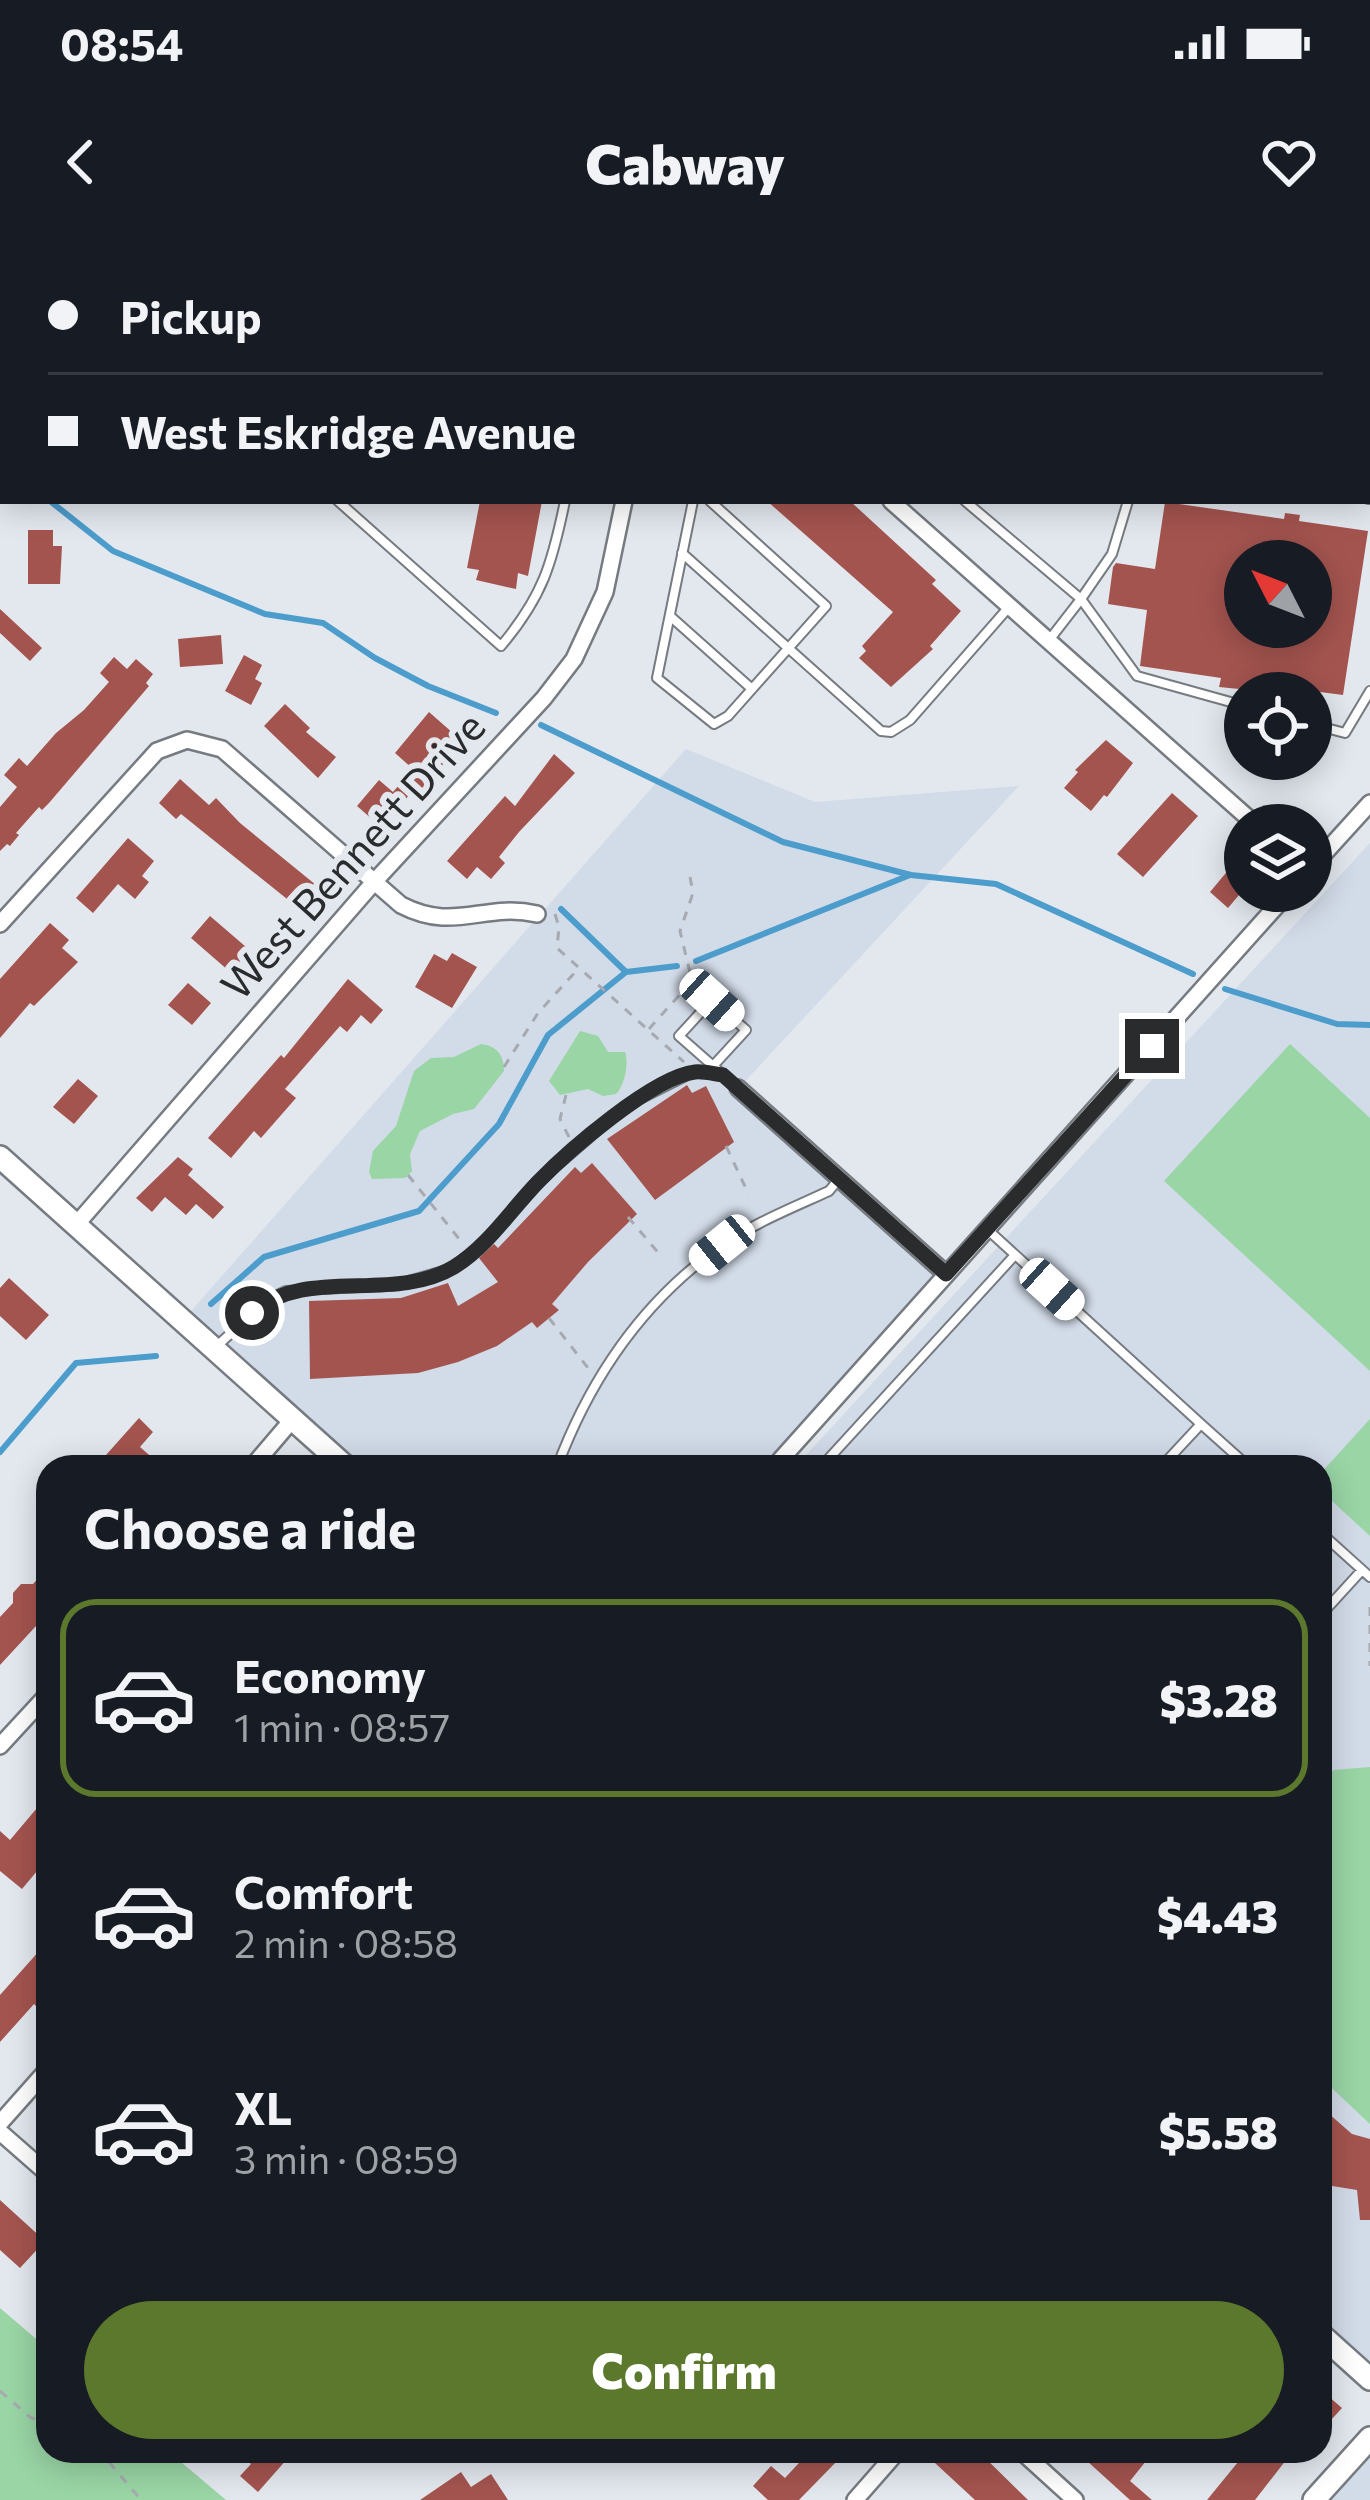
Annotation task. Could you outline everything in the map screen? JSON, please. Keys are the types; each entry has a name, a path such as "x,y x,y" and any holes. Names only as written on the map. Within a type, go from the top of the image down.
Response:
{"main road":[{"path":"0,1157 332,1455"},
{"path":"1332,2345 1370,2379"},
{"path":"1314,2500 1370,2438"}],"street":[{"name":"West Bennett Drive","path":"75,1226 574,659 605,592 623,504"},
{"path":"894,504 1232,804"},
{"path":"0,924 148,760 178,742 222,749 401,905 437,919 454,920 500,910 541,910"},
{"path":"1332,845 1370,803"},
{"path":"785,1455 1271,912"},
{"path":"738,1088 946,1274"},
{"path":"262,1455 292,1420"},
{"path":"0,1746 36,1707"},
{"path":"36,2084 0,2127 36,2162"},
{"path":"855,2500 887,2463"},
{"path":"1034,2463 1075,2500"}],"lane":[{"path":"341,504 501,646 532,609 548,572 564,504"},
{"path":"692,504 657,677 714,724 721,723 826,606 713,504"},
{"path":"969,504 1082,599 1137,676 1224,700"},
{"path":"1048,640 1112,554 1127,504"},
{"path":"682,553 875,727 891,732 910,720 1010,606"},
{"path":"670,616 752,689"},
{"path":"1332,730 1345,734 1370,691"},
{"path":"712,1066 746,1030 712,1000 679,1036 712,1066 738,1088"},
{"path":"212,1349 267,1300 286,1291 395,1285 450,1269 576,1146 638,1100 694,1072 723,1075"},
{"path":"561,1455 596,1382 636,1324 677,1282 722,1245 829,1191 840,1178"},
{"path":"987,1229 1236,1455"},
{"path":"832,1455 1016,1255"},
{"path":"1173,1455 1201,1424"},
{"path":"1332,1543 1366,1574 1332,1605"}],"path":[{"path":"690,877 693,893 680,931 692,981"},
{"path":"541,910 557,918 557,948 694,1072"},
{"path":"504,1066 538,1013 579,968"},
{"path":"648,1030 699,973"},
{"path":"566,1096 560,1119 576,1146"},
{"path":"727,1146 749,1195"},
{"path":"408,1175 470,1254"},
{"path":"628,1217 661,1256"},
{"path":"549,1318 579,1352 596,1382"},
{"path":"1370,1607 1370,1666"},
{"path":"0,2391 36,2420"},
{"path":"110,2463 141,2500"}],"shaded area":[{"path":"686,749 815,802 1019,786 737,1090 944,1274 783,1455 335,1455 184,1319"},
{"path":"1370,843 1370,2378 1332,2342 1332,1455 806,1455 1306,912 1332,912 1332,884"},
{"path":"1370,2440 1370,2500 1316,2500"}],"green space":[{"path":"580,1031 598,1036 608,1052 625,1052 625,1074 616,1094 603,1096 588,1089 560,1095 549,1081"},
{"path":"481,1044 499,1052 504,1071 474,1109 420,1131 410,1154 412,1171 405,1178 372,1179 373,1151 396,1126 414,1071 431,1058 454,1057"},
{"path":"1290,1044 1370,1118 1370,1371 1164,1181"},
{"path":"1370,1419 1370,1536 1332,1501 1332,1461"},
{"path":"1370,1767 1370,2124 1332,2088 1334,1770"},
{"path":"0,2308 36,2339 36,2463 182,2463 226,2500 0,2500"}],"building":[{"path":"479,504 541,504 528,576 518,573 516,589 476,580 479,570 467,568"},
{"path":"770,504 853,504 936,580 932,584 961,611 930,646 933,649 891,687 859,658 866,651 862,646 893,612"},
{"path":"1165,504 1284,519 1285,513 1300,515 1299,521 1368,531 1343,695 1332,694 1332,672 1224,672 1224,687 1219,687 1221,678 1140,666 1147,610 1108,604 1116,563 1155,569"},
{"path":"28,530 53,530 53,546 62,546 60,584 28,584"},
{"path":"0,609 42,648 30,661 0,633"},
{"path":"221,635 223,664 180,667 178,639"},
{"path":"244,655 262,665 255,679 262,683 251,705 225,691"},
{"path":"114,657 127,669 136,659 153,674 146,683 149,686 49,803 42,810 39,807 10,846 0,851 0,807 17,787 4,775 19,758 27,766 84,710 109,682 100,673"},
{"path":"285,704 310,728 306,732 336,757 318,778 264,726"},
{"path":"429,712 462,741 415,799 410,794 381,827 357,806 379,780 393,792 413,769 395,753"},
{"path":"1106,740 1133,763 1091,811 1064,788"},
{"path":"554,754 575,773 499,857 505,863 491,879 477,867 467,879 447,861 505,796 515,806"},
{"path":"180,779 209,805 216,798 316,885 297,907 181,814 176,819 159,803"},
{"path":"1172,793 1198,816 1143,877 1117,854"},
{"path":"128,838 154,861 142,876 149,882 135,899 118,884 93,913 76,898"},
{"path":"1224,875 1224,904 1210,892"},
{"path":"210,916 253,953 237,978 191,938"},
{"path":"50,923 69,940 62,948 78,962 34,1006 30,1003 0,1038 0,979"},
{"path":"452,953 477,967 452,1008 415,987 434,954 447,961"},
{"path":"348,979 383,1010 371,1024 361,1015 347,1032 340,1026 285,1089 296,1098 261,1138 254,1131 231,1158 208,1138 281,1055 284,1058"},
{"path":"188,983 211,1003 192,1025 168,1005"},
{"path":"78,1079 98,1096 74,1124 53,1107"},
{"path":"687,1085 692,1093 706,1086 734,1142 655,1200 607,1139"},
{"path":"178,1157 193,1169 188,1175 224,1207 213,1219 196,1204 186,1215 165,1197 152,1212 136,1198"},
{"path":"592,1163 637,1214 588,1262 552,1304 559,1310 537,1328 532,1322 497,1346 418,1373 310,1379 309,1301 401,1298 448,1283 458,1306 498,1282 479,1258 494,1244 498,1248 575,1167 581,1173"},
{"path":"9,1278 49,1315 26,1340 0,1316 0,1288"},
{"path":"139,1418 153,1432 140,1447 149,1455 106,1455"},
{"path":"36,1581 36,1626 0,1665 0,1617 21,1584"},
{"path":"36,1809 36,1872 22,1889 0,1871 0,1831 10,1840"},
{"path":"36,1954 36,2006 0,2042 0,1995"},
{"path":"1332,2116 1352,2134 1370,2139 1370,2220 1360,2220 1357,2190 1332,2186"},
{"path":"0,2200 36,2233 36,2251 20,2268 0,2250"},
{"path":"1332,2399 1342,2408 1332,2419"},
{"path":"284,2463 258,2492 240,2476 251,2464"},
{"path":"799,2463 835,2463 799,2500 768,2500 753,2486 771,2466 785,2478"},
{"path":"935,2463 990,2463 1028,2500 975,2500"},
{"path":"1089,2463 1144,2463 1130,2481 1152,2500 1130,2500"},
{"path":"1237,2463 1284,2463 1255,2500 1207,2500"},
{"path":"461,2472 471,2487 491,2474 508,2500 420,2500"}],"waterway":[{"path":"54,504 113,551 265,614 323,623 428,686 496,713"},
{"path":"541,725 783,842 911,875 996,884 1193,974"},
{"path":"696,961 910,875"},
{"path":"561,909 626,972 677,966"},
{"path":"211,1304 264,1257 419,1211 499,1124 548,1035 626,972"},
{"path":"1225,989 1337,1024 1370,1025"},
{"path":"0,1452 76,1363 156,1356"}],"route":[{"path":"252,1313 286,1291 395,1285 450,1269 477,1249 576,1146 638,1100 694,1072 723,1075 946,1274 1152,1046"}]}
